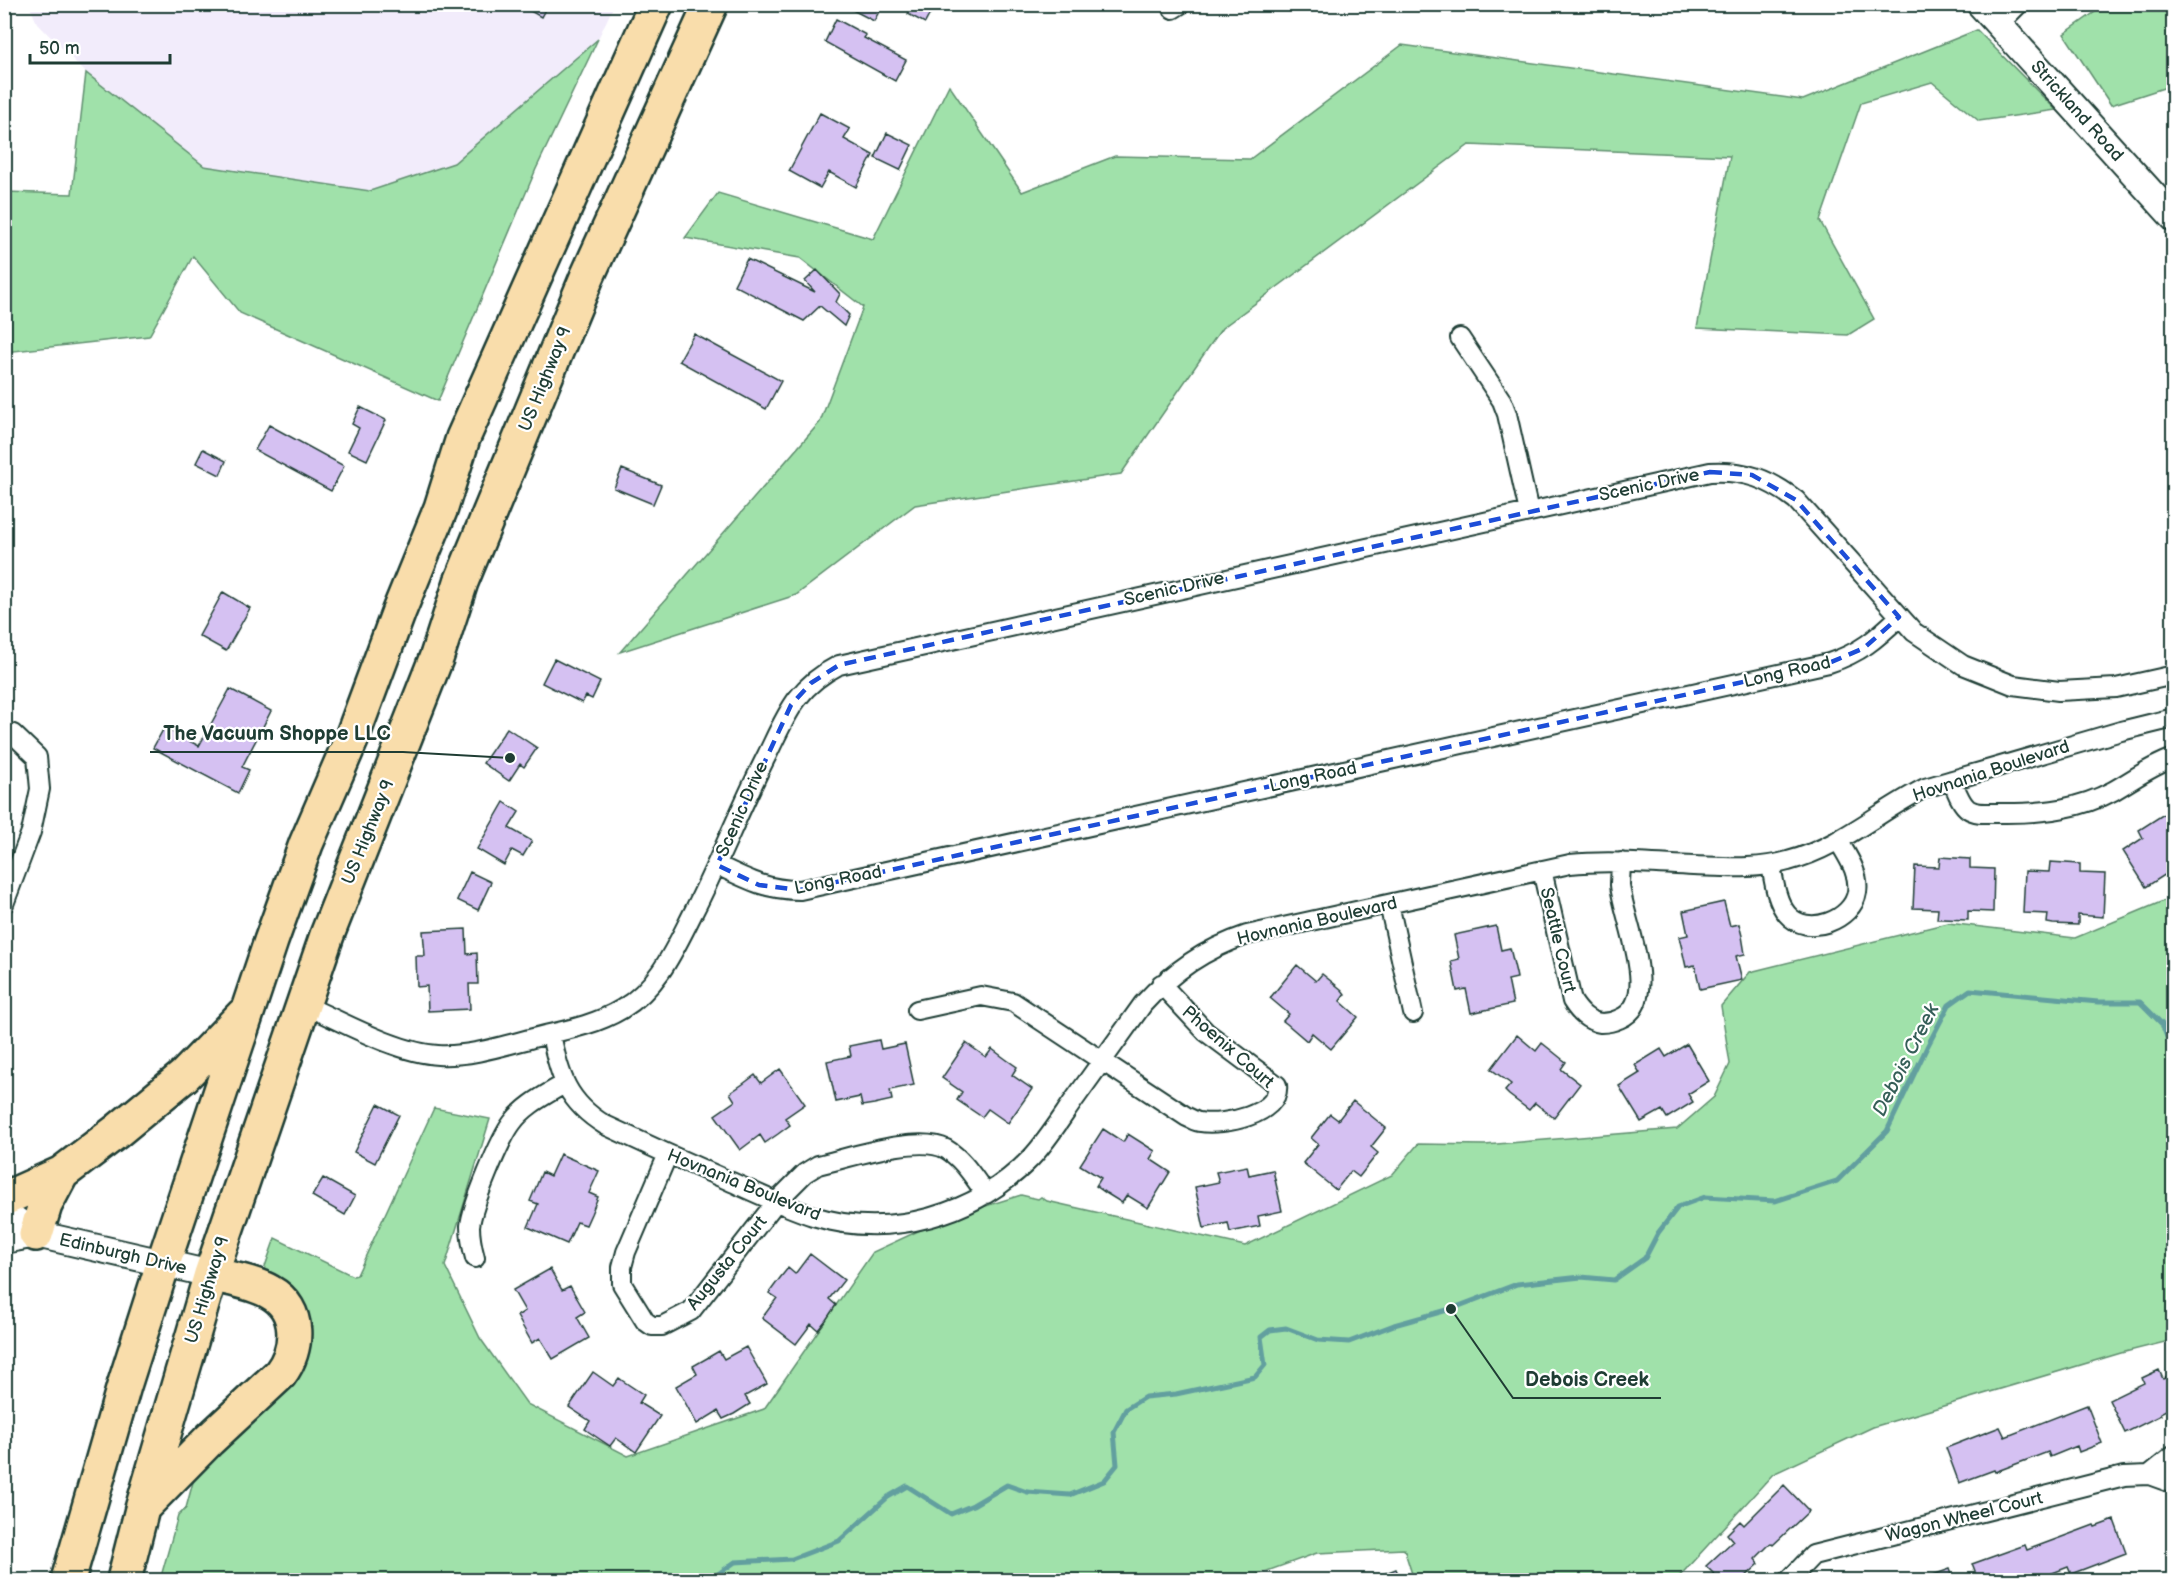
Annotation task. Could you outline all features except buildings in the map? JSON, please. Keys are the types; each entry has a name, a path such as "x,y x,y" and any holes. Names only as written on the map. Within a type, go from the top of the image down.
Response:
{"highway":[{"path":"68,1581 124,1386 163,1264 306,844 351,740 399,611 441,508 463,438 656,4"},
{"name":"US Highway 9","path":"124,1581 142,1509 211,1274 327,935 437,656 461,582 587,277 711,4"},
{"path":"4,1199 62,1173 184,1076 249,1009"},
{"path":"36,1234 45,1205 62,1173"},
{"path":"142,1509 280,1374 294,1346 294,1329 290,1314 283,1302 270,1292 247,1283 211,1274"}],"street":[{"path":"1986,10 2019,4"},
{"name":"Strickland Road","path":"1986,10 2174,218"},
{"path":"1460,338 1502,401 1529,512"},
{"name":"Scenic Drive","path":"303,1004 382,1039 424,1053 458,1054 597,1022 624,1008 647,990 669,960 717,866 791,705 811,683 839,665 1710,472 1730,471 1752,475 1779,487 1796,500 1914,632 1963,665 2013,685 2059,692 2116,688 2174,675"},
{"name":"Long Road","path":"717,866 759,885 781,890 800,890 1829,663 1864,648 1899,617"},
{"name":"Hovnania Boulevard","path":"551,1034 558,1070 564,1084 576,1102 592,1118 776,1202 814,1216 839,1222 869,1225 898,1224 946,1213 986,1194 1015,1173 1031,1158 1143,1004 1161,984 1199,955 1222,943 1247,935 1570,864 1596,861 1732,868 1771,865 1806,855 1838,840 1904,798 1925,788 2121,731 2174,718"},
{"path":"4,731 12,734 37,757 40,789 31,832 4,904"},
{"path":"1952,780 1962,804 1976,813 2027,813 2057,810 2090,801 2112,791 2148,769 2174,758"},
{"path":"1771,865 1778,898 1787,915 1810,925 1829,923 1853,906 1858,891 1857,877 1838,840"},
{"name":"Seattle Court","path":"1542,870 1572,1001 1583,1015 1602,1023 1624,1018 1632,1011 1640,993 1637,962 1620,886 1621,862"},
{"path":"1389,904 1413,1013"},
{"name":"Phoenix Court","path":"1102,1061 1198,1122 1213,1123 1249,1116 1264,1110 1275,1099 1278,1091 1277,1085 1206,1032 1161,984"},
{"path":"917,1010 981,996 1013,1002 1102,1061"},
{"path":"475,1258 470,1224 475,1205 504,1137 513,1122 531,1104 564,1084"},
{"path":"776,1202 805,1173 818,1165 912,1144 929,1143 946,1150 965,1166 986,1194"},
{"name":"Augusta Court","path":"668,1154 626,1252 622,1267 622,1284 645,1321 652,1326 662,1326 691,1311 776,1202"},
{"name":"Edinburgh Drive","path":"4,1219 14,1219 36,1234 211,1274"},
{"name":"Edinburgh Drive","path":"4,1240 36,1234"},
{"path":"2149,1475 2174,1455"},
{"name":"Wagon Wheel Court","path":"1789,1581 1813,1555 2124,1476 2149,1475 2174,1484"}],"highlighted area":[{"path":"1710,472 1752,475 1796,500 1899,617 1864,648 1829,663 800,890 759,885 717,865 791,705 811,683 839,665"}],"shaded area":[{"path":"29,5 614,5 598,39 454,163 370,191 204,166 86,73 37,23"}],"green space":[{"path":"2105,5 2173,5 2173,85 2111,105 2064,34"},
{"path":"1977,30 2056,110 1979,121 1932,82 1861,103 1820,221 1874,319 1848,335 1697,328 1730,156 1469,145 1222,328 1121,474 915,505 796,595 620,652 820,422 863,307 800,258 685,238 718,193 873,239 949,85 1022,192 1115,156 1250,159 1402,45 1803,100"},
{"path":"598,39 536,169 438,401 240,313 193,256 149,336 5,352 5,192 72,194 86,73 204,166 370,191 454,163"},
{"path":"2173,897 2173,1340 2121,1353 1873,1427 1773,1474 1676,1580 1414,1580 1404,1549 1317,1553 1242,1580 160,1580 178,1516 186,1508 196,1471 294,1375 262,1275 275,1238 353,1276 357,1275 434,1108 490,1119 445,1266 480,1338 527,1404 628,1456 764,1409 873,1252 944,1219 1021,1195 1038,1199 1041,1197 1047,1201 1245,1246 1392,1175 1418,1144 1485,1145 1677,1129 1714,1097 1730,1064 1721,1006 1750,972 1948,923 2075,938"}],"waterway":[{"name":"Debois Creek","path":"711,1580 735,1562 792,1559 839,1541 888,1497 907,1486 951,1514 973,1505 1007,1485 1027,1492 1070,1495 1104,1481 1117,1465 1114,1432 1126,1409 1145,1397 1176,1394 1255,1377 1265,1365 1261,1337 1270,1330 1286,1328 1318,1340 1349,1342 1394,1325 1451,1309 1517,1284 1581,1277 1614,1280 1645,1258 1658,1233 1678,1207 1705,1197 1775,1201 1837,1181 1887,1131 1949,1005 1970,990 2098,1002 2140,1002 2162,1024 2171,1047 2174,1047"}],"place":[{"name":"The Vacuum Shoppe LLC","path":"510,758"},
{"name":"Debois Creek","path":"1451,1309"}]}
